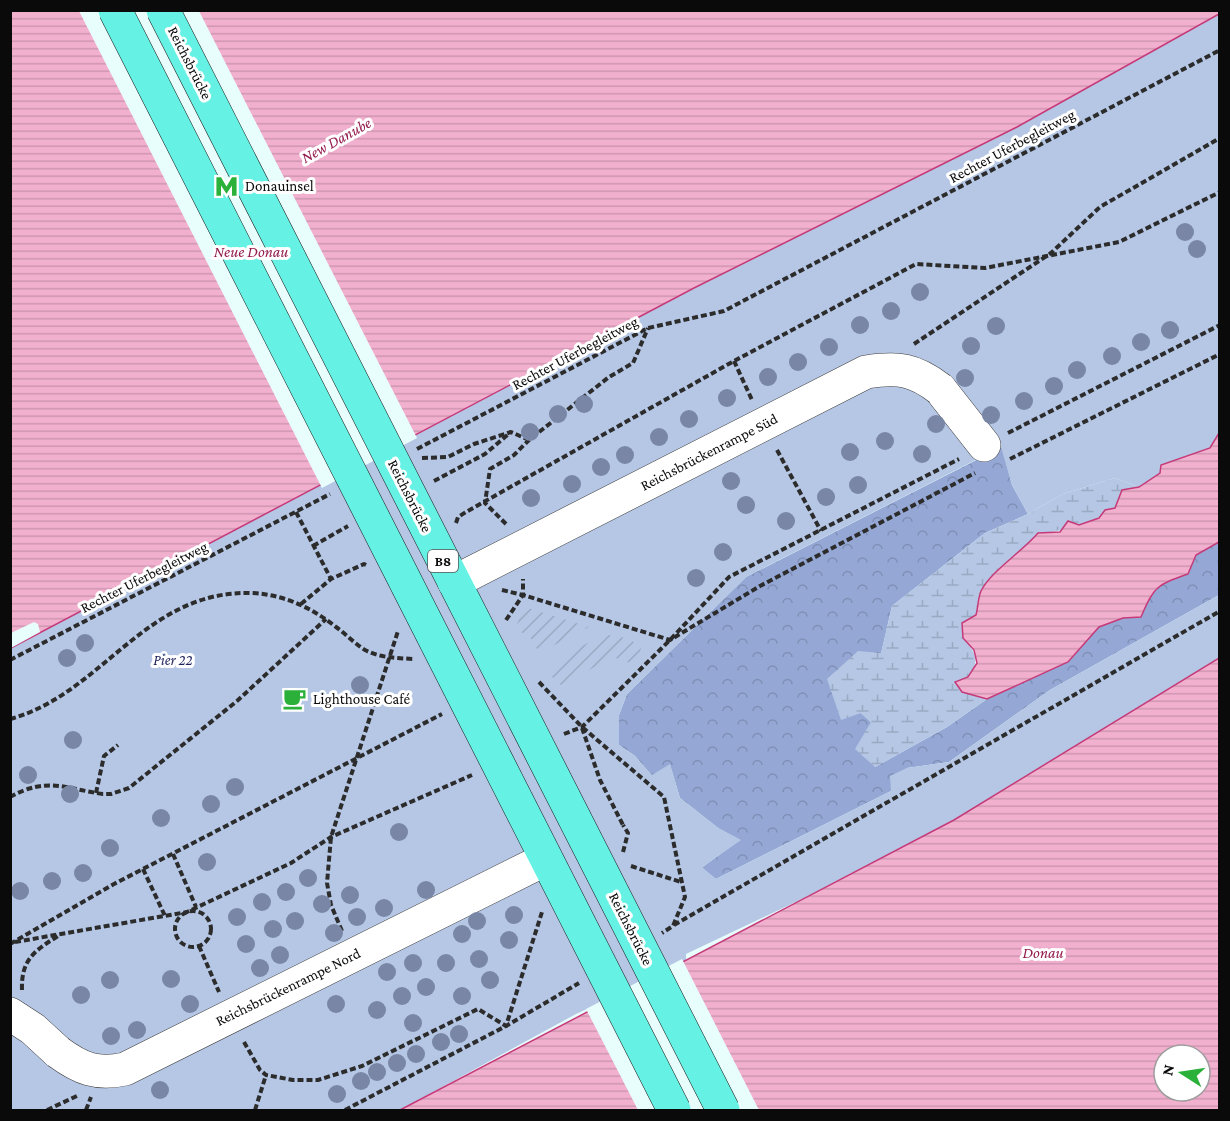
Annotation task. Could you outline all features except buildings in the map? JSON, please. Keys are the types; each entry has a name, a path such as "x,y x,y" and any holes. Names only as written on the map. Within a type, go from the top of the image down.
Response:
{"main road":[{"path":"115,10 674,1110"},
{"name":"Reichsbrücke","path":"163,10 467,576 723,1110"}],"lane":[{"name":"Reichsbrückenrampe Süd","path":"467,576 866,372 888,368 907,370 924,377 940,389 991,458"},
{"name":"Reichsbrückenrampe Nord","path":"22,1021 73,1063 89,1070 108,1073 125,1068 546,859"}],"path":[{"name":"Rechter Uferbegleitweg","path":"410,453 648,328 724,311 1220,50"},
{"path":"924,338 1051,254 1100,207 1220,138"},
{"path":"458,517 735,361 916,264 986,268 1119,242 1220,192"},
{"path":"501,627 523,595 670,640 760,586 991,458 1220,325"},
{"path":"490,469 514,455 529,440 609,377 633,363 648,328"},
{"path":"562,736 582,727 670,640 729,577 821,531 991,458 1220,354"},
{"path":"735,361 756,409"},
{"path":"448,457 474,444 511,432 529,440"},
{"path":"777,449 821,531"},
{"name":"Rechter Uferbegleitweg","path":"10,660 338,490"},
{"path":"296,512 331,579"},
{"path":"302,604 331,579 364,564"},
{"path":"10,719 24,716 48,705 163,617 198,601 223,595 253,593 280,597 302,604 326,619 365,650 389,658 420,659"},
{"path":"673,926 1220,611"},
{"path":"10,797 35,787 53,784 111,794 140,781 237,701 326,619"},
{"path":"344,935 331,905 327,883 331,837 401,625"},
{"path":"535,678 582,727 600,780 628,833 622,854"},
{"path":"13,943 143,869 447,711"},
{"path":"96,793 104,756 118,745"},
{"path":"13,943 187,912 198,911 210,923 208,939 199,946 187,946 177,938 175,926 177,920 187,912 291,863 331,837 479,772"},
{"path":"173,854 196,907"},
{"path":"623,864 682,882"},
{"path":"143,869 165,916"},
{"path":"243,1041 260,1070 266,1075 293,1080 318,1080 362,1066 478,1009 506,1026 544,907"},
{"path":"22,1021 21,981 27,959 61,934"},
{"path":"199,946 223,1000"},
{"path":"255,1110 266,1075"},
{"path":"47,1110 85,1092"}],"green space":[{"name":"Pier 22","path":"1219,14 1220,433 1210,448 1161,465 1160,473 1139,487 1115,478 1063,494 1028,514 1012,485 1001,447 746,577 627,694 619,715 619,745 635,756 652,775 670,764 680,798 718,828 741,840 702,867 716,879 891,791 890,776 907,768 949,762 1050,690 1219,595 1219,658 954,820 806,897 686,954 686,964 576,1014 400,1110 11,1110 11,551 694,288 1017,127"},
{"path":"1002,447 1012,485 1028,514 985,533 892,606 881,654 861,713 871,722 875,767 947,727 987,699 1068,662 1099,627 1123,618 1141,617 1149,599 1158,588 1187,574 1196,555 1219,542 1219,595 1050,690 949,762 907,768 891,791 716,879 701,868 740,840 718,828 680,798 670,765 652,776 635,756 619,745 619,715 627,694 746,577"},
{"path":"1115,478 1139,487 1122,490 1115,508 1095,519 1067,529 1038,533 1026,547 1002,566 981,592 976,615 963,638 974,653 975,664 962,692 987,699 947,727 875,767 855,749 871,722 861,713 841,720 827,679 858,651 881,653 892,606 985,533 1028,514 1063,494"},
{"path":"525,607 589,627 541,652 531,644 533,640 515,628"},
{"path":"602,635 618,636 633,641 641,648 639,657 633,664 613,657 561,685 550,675 559,659"}],"water":[{"name":"Neue Donau","path":"11,11 1219,11 1219,14 1017,127 694,288 11,648"},
{"path":"1219,433 1219,542 1196,555 1188,574 1158,588 1149,599 1141,617 1123,618 1099,627 1068,662 987,699 962,692 955,682 968,677 977,663 974,650 963,638 962,623 976,615 981,591 992,576 1038,533 1060,532 1068,521 1079,525 1099,518 1105,510 1115,508 1122,490 1139,487 1160,473 1161,465 1210,448"},
{"name":"Donau","path":"1219,658 1219,1110 400,1110 954,820"}],"pier":[{"path":"79,11 199,11 417,438 322,488"},
{"path":"34,622 38,624 40,632 11,648 11,633"},
{"path":"682,959 759,1110 638,1110 586,1009"}],"place":[{"name":"Donauinsel","path":"227,186"},
{"name":"Lighthouse Café","path":"295,699"}],"water label":[{"name":"New Danube","path":"336,140"}]}
